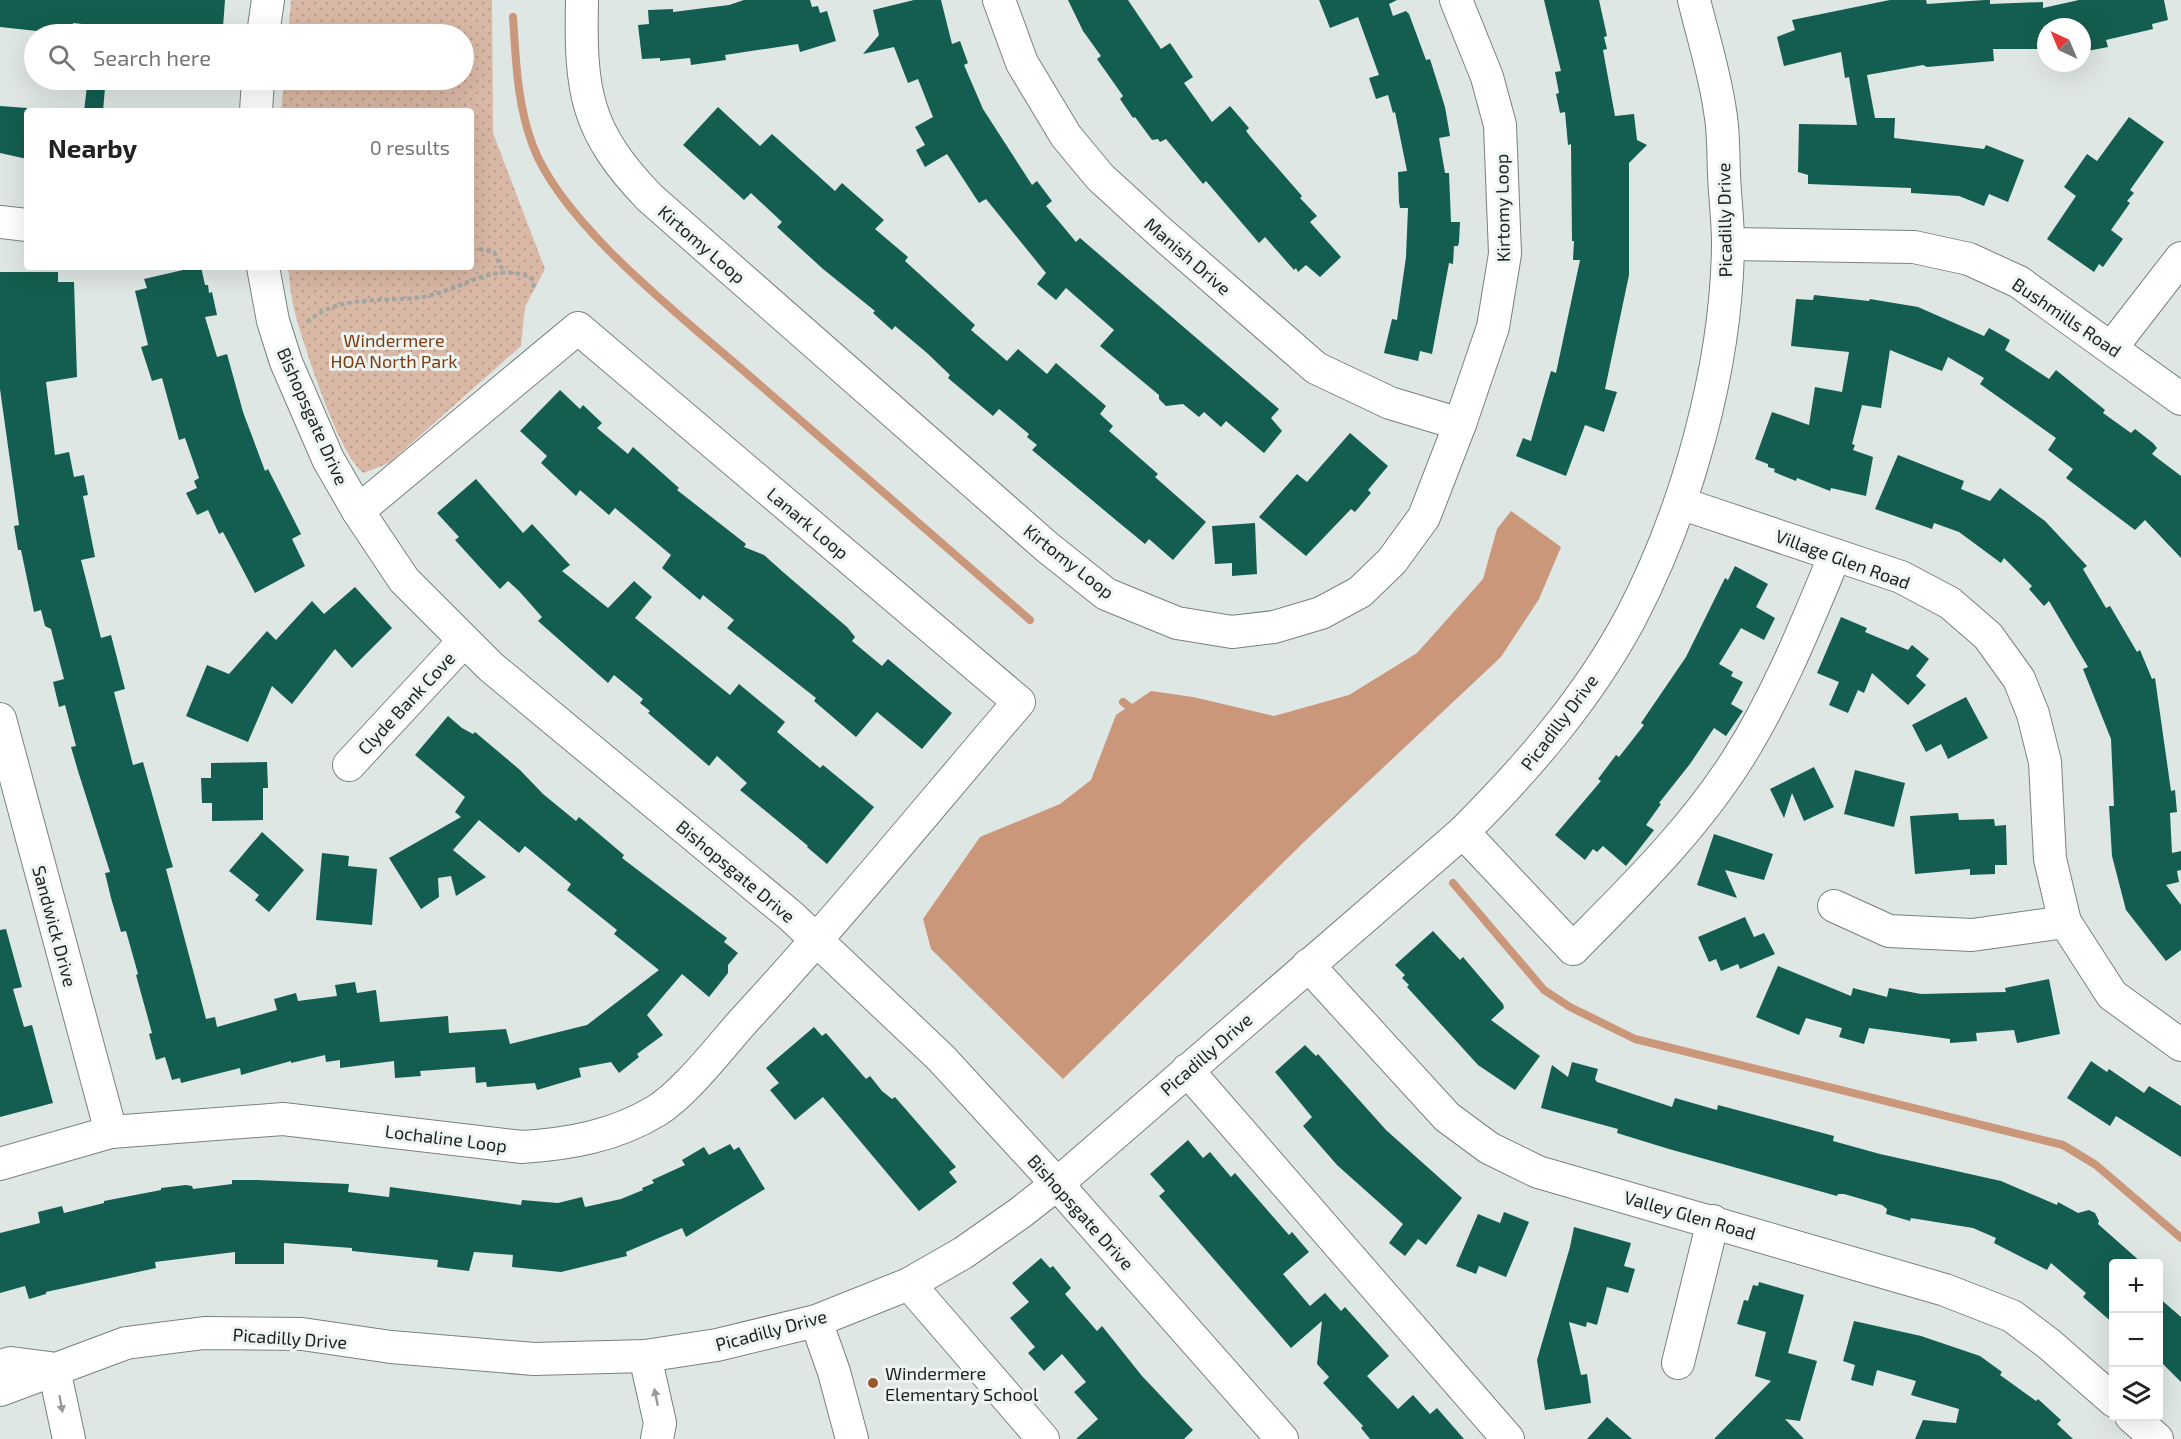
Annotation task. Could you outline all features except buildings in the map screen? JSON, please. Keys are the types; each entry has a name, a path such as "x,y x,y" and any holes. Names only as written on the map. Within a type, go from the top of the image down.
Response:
{"street":[{"path":"264,24 268,0"},
{"name":"Kirtomy Loop","path":"582,0 582,80 595,126 614,158 650,198 1038,539 1106,594 1177,623 1232,632 1274,627 1321,613 1360,592 1392,561 1424,517 1460,424 1493,327 1505,254 1500,125 1487,78 1456,0"},
{"name":"Manish Drive","path":"999,0 1022,63 1066,136 1100,177 1317,368 1390,403 1460,424"},
{"name":"Picadilly Drive","path":"0,1390 126,1343 204,1333 302,1335 391,1347 534,1359 645,1356 717,1345 816,1321 909,1284 963,1253 1057,1184 1463,832 1518,776 1590,682 1630,618 1680,503 1709,399 1723,305 1728,244 1720,112 1694,0"},
{"path":"256,108 257,90"},
{"path":"0,222 24,225"},
{"name":"Bushmills Road","path":"1728,244 1914,247 1969,259 2019,282 2181,399"},
{"path":"2112,347 2181,258"},
{"name":"Bishopsgate Drive","path":"264,270 273,321 286,362 328,459 358,511 404,580 463,642 816,939 941,1058 1057,1184 1282,1439"},
{"name":"Lanark Loop","path":"358,511 578,328 1018,702 816,939"},
{"name":"Village Glen Road","path":"1680,503 1901,577 1950,603 1988,636 2019,679 2033,714 2045,762 2050,859 2065,922 2112,995 2181,1045"},
{"path":"1463,832 1573,949 1659,862 1736,761 1789,664 1835,555"},
{"name":"Clyde Bank Cove","path":"349,765 463,642"},
{"name":"Sandwick Drive","path":"0,719 111,1132"},
{"path":"1834,906 1889,932 1972,935 2065,922"},
{"name":"Lochaline Loop","path":"0,1164 111,1132 283,1119 522,1147 554,1145 590,1138 628,1125 658,1109 695,1074 816,939"},
{"name":"Valley Glen Road","path":"1308,965 1447,1117 1489,1148 1538,1172 1945,1290 2012,1316 2049,1344 2109,1397"},
{"path":"1186,1070 1508,1439"},
{"path":"1678,1363 1713,1221"},
{"path":"909,1284 1043,1439"},
{"path":"816,1321 834,1372 852,1439"},
{"path":"645,1356 660,1423 657,1439"},
{"name":"Picadilly Drive","path":"0,1366 10,1364 54,1369"},
{"path":"54,1369 69,1439"},
{"path":"2137,1421 2157,1439"}],"path":[{"path":"478,249 494,252 503,272"},
{"path":"308,322 319,312 341,303 366,300 407,300 434,294 486,274 503,272 530,277 534,281 533,288"}],"green space":[{"name":"Windermere HOA North Park","path":"291,0 492,0 493,133 545,269 525,307 521,346 389,463 364,473 354,463 344,446 324,399 295,313 288,270 474,270 474,108 281,108 283,90 474,90 474,24 289,24"}],"shaded area":[{"path":"1511,511 1561,547 1539,599 1501,657 1306,840 1063,1079 931,949 923,919 980,837 1060,804 1091,780 1116,715 1151,691 1193,697 1274,716 1349,695 1417,653 1483,579 1497,529"}],"waterway":[{"path":"513,17 518,82 533,146 548,177 598,240 662,301 1030,620"},
{"path":"1123,702 1136,712"},
{"path":"1453,883 1544,990 1570,1007 1635,1039 2063,1145 2096,1165 2181,1238"}],"place":[{"name":"Windermere Elementary School","path":"873,1383"}]}
